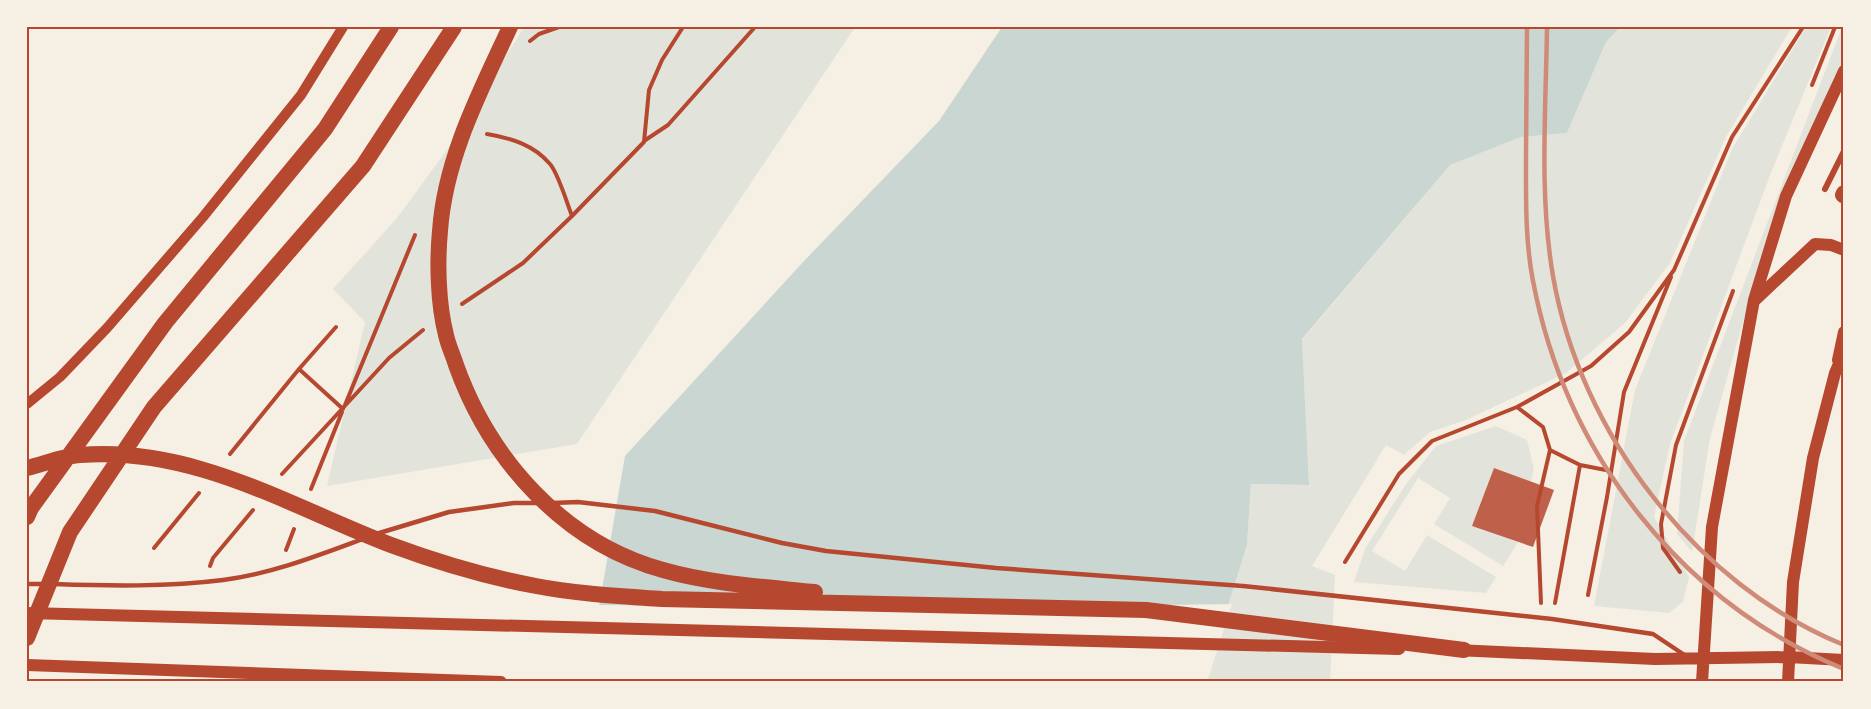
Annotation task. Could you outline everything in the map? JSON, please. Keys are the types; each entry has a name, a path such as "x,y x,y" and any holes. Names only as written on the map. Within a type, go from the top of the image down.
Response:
{"highway":[{"path":"27,517 31,508 165,323 326,129 390,27"},
{"path":"27,638 70,532 154,407 363,166 454,27"},
{"path":"510,27 468,119 451,167 440,230 439,283 446,335 467,394 492,441 522,479 561,518 610,550 663,570 730,583 945,605"},
{"path":"27,468 78,455 135,455 190,465 241,481 392,545 461,567 535,586 662,599 1157,611 1464,650"}],"main road":[{"path":"1702,682 1698,660 1712,527 1754,300 1786,196 1844,71"},
{"path":"1754,300 1815,244 1831,244 1844,250"},
{"path":"1788,682 1793,582 1811,470 1844,332"},
{"path":"1835,373 1844,352"},
{"path":"27,613 1464,650 1655,659 1788,657 1844,660"},
{"path":"27,665 501,682"}],"street":[{"path":"27,404 60,377 107,328 203,217 301,95 343,27"},
{"path":"1825,189 1844,151"}],"lane":[{"path":"27,584 142,586 224,580 300,562 373,535 449,512 514,503 579,502 655,511 782,543 826,551 996,568 1255,588 1552,619 1653,634 1698,660"}],"path":[{"path":"644,142 644,122 649,90 662,60 683,27"},
{"path":"456,308 522,263 572,216 644,142 668,124 754,27"},
{"path":"1588,595 1624,392 1732,137 1803,27"},
{"path":"482,133 510,138 533,149 552,165 572,216"},
{"path":"307,499 415,234"},
{"path":"1346,562 1399,474 1432,441 1518,407 1591,366 1629,332 1674,270"},
{"path":"226,459 336,327"},
{"path":"278,480 389,358 428,327"},
{"path":"299,369 343,409"},
{"path":"1518,407 1543,427 1550,450 1537,506 1542,609"},
{"path":"1550,450 1580,465 1611,471"},
{"path":"1556,590 1580,465"},
{"path":"154,548 204,485"},
{"path":"209,570 213,558 256,506"},
{"path":"278,568 297,521"},
{"path":"1844,597 1844,607"}],"shaded area":[{"path":"524,27 855,27 577,444 327,486 365,322 333,289 397,218 455,139"},
{"path":"1002,27 1620,27 1606,42 1567,133 1521,137 1450,165 1302,339 1309,485 1251,484 1247,545 1204,682 586,682 625,456 805,260 939,121"},
{"path":"1620,27 1792,27 1726,137 1670,263 1625,323 1566,373 1466,420 1430,432 1404,455 1386,445 1312,566 1335,575 1330,682 1204,682 1247,545 1251,484 1309,485 1302,340 1450,165 1521,137 1567,133 1606,42"},
{"path":"1806,27 1831,27 1772,170 1670,444 1654,517 1689,577 1683,602 1669,613 1594,606 1635,390 1732,149"},
{"path":"1842,27 1844,27 1844,60 1833,79 1768,234 1710,438 1692,552 1677,534 1684,441"},
{"path":"1496,426 1527,440 1534,469 1531,482 1494,468 1473,525 1518,542 1503,566 1434,524 1450,498 1418,478 1372,551 1405,571 1427,535 1496,577 1486,593 1354,582 1365,549 1406,484 1436,446"}],"pier":[{"path":"1232,604 1207,682 583,682 596,605 959,608"}],"building":[{"path":"1494,468 1554,490 1533,547 1472,526"}],"railway":[{"path":"1527,27 1526,202 1530,266 1549,345 1572,405 1603,462 1639,515 1682,562 1731,604 1785,640 1844,669"},
{"path":"1547,27 1544,152 1549,245 1553,276 1567,334 1589,391 1618,446 1653,497 1694,543 1740,584 1790,618 1844,645"}]}
